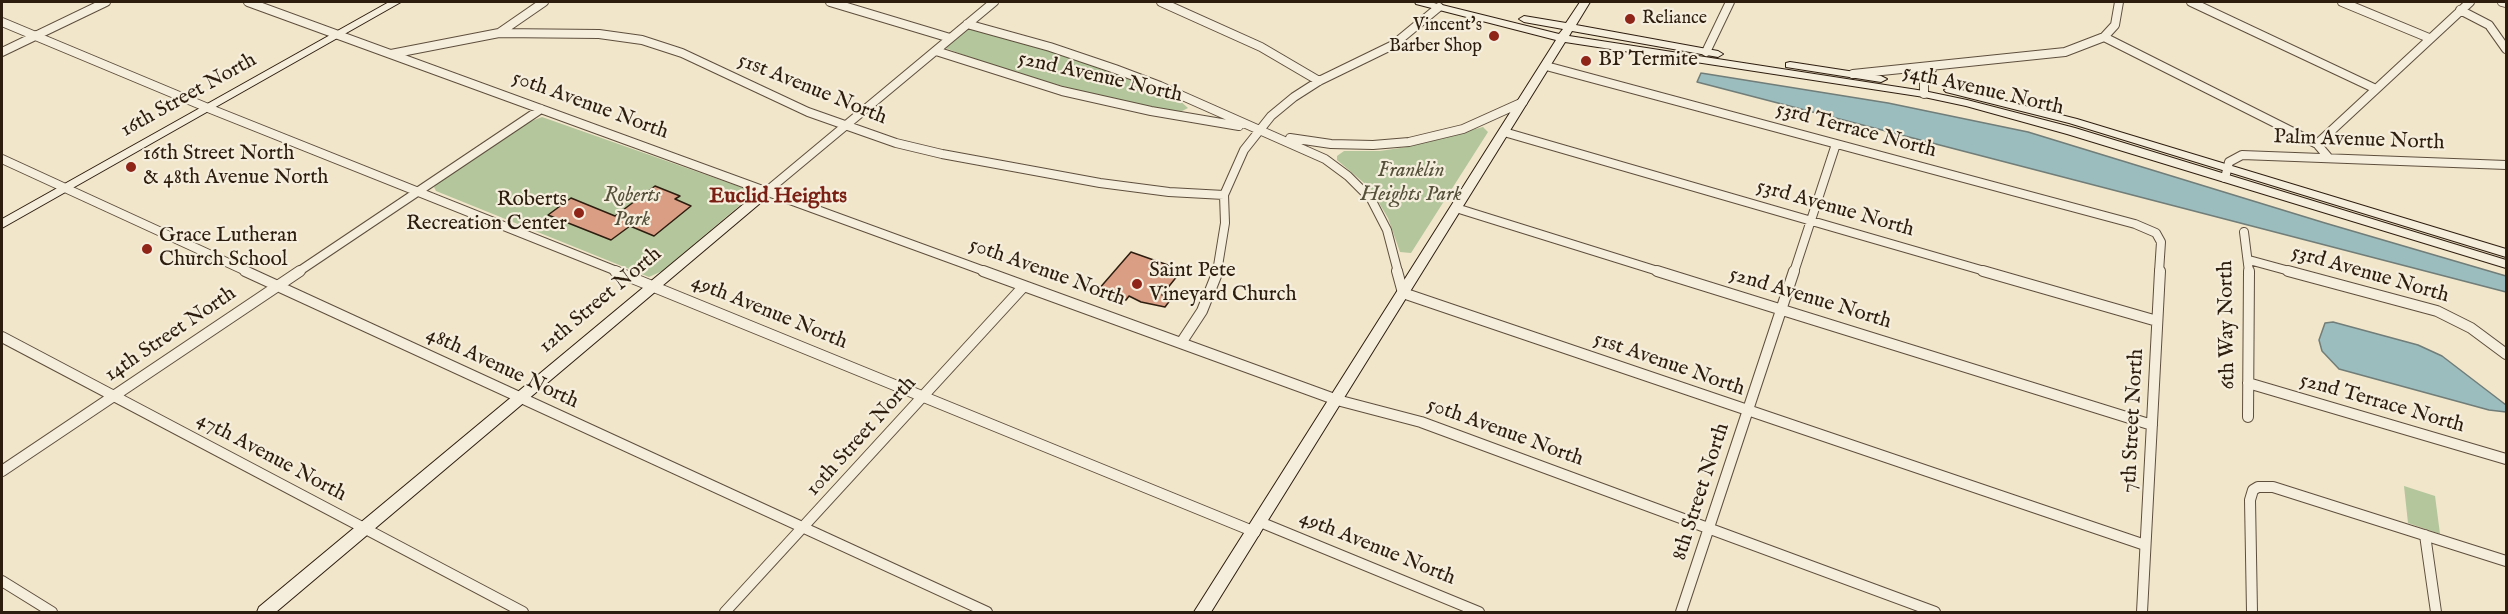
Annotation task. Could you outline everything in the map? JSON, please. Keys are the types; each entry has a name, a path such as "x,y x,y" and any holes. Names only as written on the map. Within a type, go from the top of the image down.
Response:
{"main road":[{"name":"16th Street North","path":"2,224 396,2"},
{"name":"54th Avenue North","path":"1420,2 1439,7 1525,19 1565,33 1923,90"},
{"path":"1202,612 1585,2"},
{"name":"54th Avenue North","path":"1565,33 1853,74 1923,90 2506,253"},
{"name":"54th Avenue North","path":"2226,173 2506,264"},
{"name":"12th Street North","path":"265,612 767,191"}],"street":[{"path":"2,52 106,2"},
{"name":"50th Avenue North","path":"251,2 1181,343 1336,399 1421,422 1935,612"},
{"path":"499,33 544,2"},
{"path":"830,2 950,38"},
{"name":"12th Street North","path":"767,191 994,2"},
{"path":"1161,2 1261,47 1319,81"},
{"path":"1706,52 1730,2"},
{"path":"1853,74 2065,52 2104,37 2115,25 2119,2"},
{"path":"2191,2 2376,89"},
{"path":"2342,2 2428,38"},
{"path":"2317,144 2428,38 2470,2"},
{"path":"2502,2 2506,3"},
{"path":"1181,343 1202,311 1214,285 1221,259 1225,223 1224,195 1244,150 1271,116 1294,97 1319,81 1393,45 1439,7"},
{"path":"2460,10 2489,25 2506,49"},
{"name":"49th Avenue North","path":"2,22 208,108 418,190 922,397 1479,612"},
{"name":"52nd Avenue North","path":"967,24 1040,44 1160,86 1260,131"},
{"name":"51st Avenue North","path":"390,54 499,33 599,34 662,45 772,97 844,126 896,143 1010,168 1100,183 1169,192 1224,195"},
{"path":"2104,37 2317,144 2328,157"},
{"name":"52nd Avenue North","path":"936,51 1071,93 1141,109 1331,144 1372,145 1409,142 1463,129 1522,102"},
{"name":"53rd Terrace North","path":"1546,66 2135,224 2156,233"},
{"path":"1923,90 1927,75 1934,66"},
{"name":"14th Street North","path":"2,471 541,109"},
{"path":"1260,131 1325,159 1360,187 1371,199 1387,230 1403,294"},
{"name":"53rd Avenue North","path":"1504,132 2157,321"},
{"name":"8th Street North","path":"1681,612 1836,144"},
{"name":"Palm Avenue North","path":"2226,173 2229,162 2242,155 2506,165"},
{"name":"48th Avenue North","path":"2,159 987,612"},
{"name":"52nd Avenue North","path":"1456,208 2152,425"},
{"name":"6th Way North","path":"2244,232 2245,251 2249,260 2248,417"},
{"name":"7th Street North","path":"2142,612 2162,242 2156,233"},
{"name":"53rd Avenue North","path":"2249,260 2437,311 2470,328 2506,354"},
{"name":"10th Street North","path":"725,612 1024,286"},
{"name":"51st Avenue North","path":"1403,294 2145,544"},
{"name":"47th Avenue North","path":"2,337 523,612"},
{"name":"52nd Terrace North","path":"2248,383 2506,459"},
{"path":"2252,612 2250,500 2253,490 2258,487 2279,489 2506,561"},
{"path":"2425,535 2436,612"},
{"path":"2,581 52,612"}],"green space":[{"path":"969,29 1061,54 1099,67 1179,100 1188,108 1180,112 1171,111 1076,90 999,68 945,48 964,30"},
{"name":"Roberts Park","path":"542,117 746,189 751,192 751,196 662,271 649,277 436,191 434,187 438,183 529,122"},
{"name":"Franklin Heights Park","path":"1483,127 1488,132 1411,253 1400,252 1388,218 1370,188 1337,160 1337,156 1344,151 1380,151 1407,147"},
{"path":"2404,486 2435,496 2440,534 2408,523"}],"water":[{"path":"1701,73 1888,103 2028,132 2506,276 2506,292 1697,82"},
{"path":"2333,322 2418,345 2442,356 2506,405 2506,412 2489,410 2339,369 2322,351 2319,340 2325,323"}],"building":[{"name":"Roberts Recreation Center","path":"655,186 680,196 675,199 691,206 654,236 630,226 611,240 548,215 571,198 615,216"},
{"name":"Saint Pete Vineyard Church","path":"1131,252 1182,270 1162,295 1171,299 1165,307 1141,302 1129,296 1126,300 1098,290"}],"place":[{"name":"Reliance","path":"1630,19"},
{"name":"Vincent's Barber Shop","path":"1494,36"},
{"name":"BP Termite","path":"1586,61"},
{"name":"16th Street North & 48th Avenue North","path":"131,167"},
{"name":"Roberts Recreation Center","path":"579,213"},
{"name":"Grace Lutheran Church School","path":"147,249"},
{"name":"Saint Pete Vineyard Church","path":"1137,284"}],"district":[{"name":"Euclid Heights","path":"778,197"}]}
